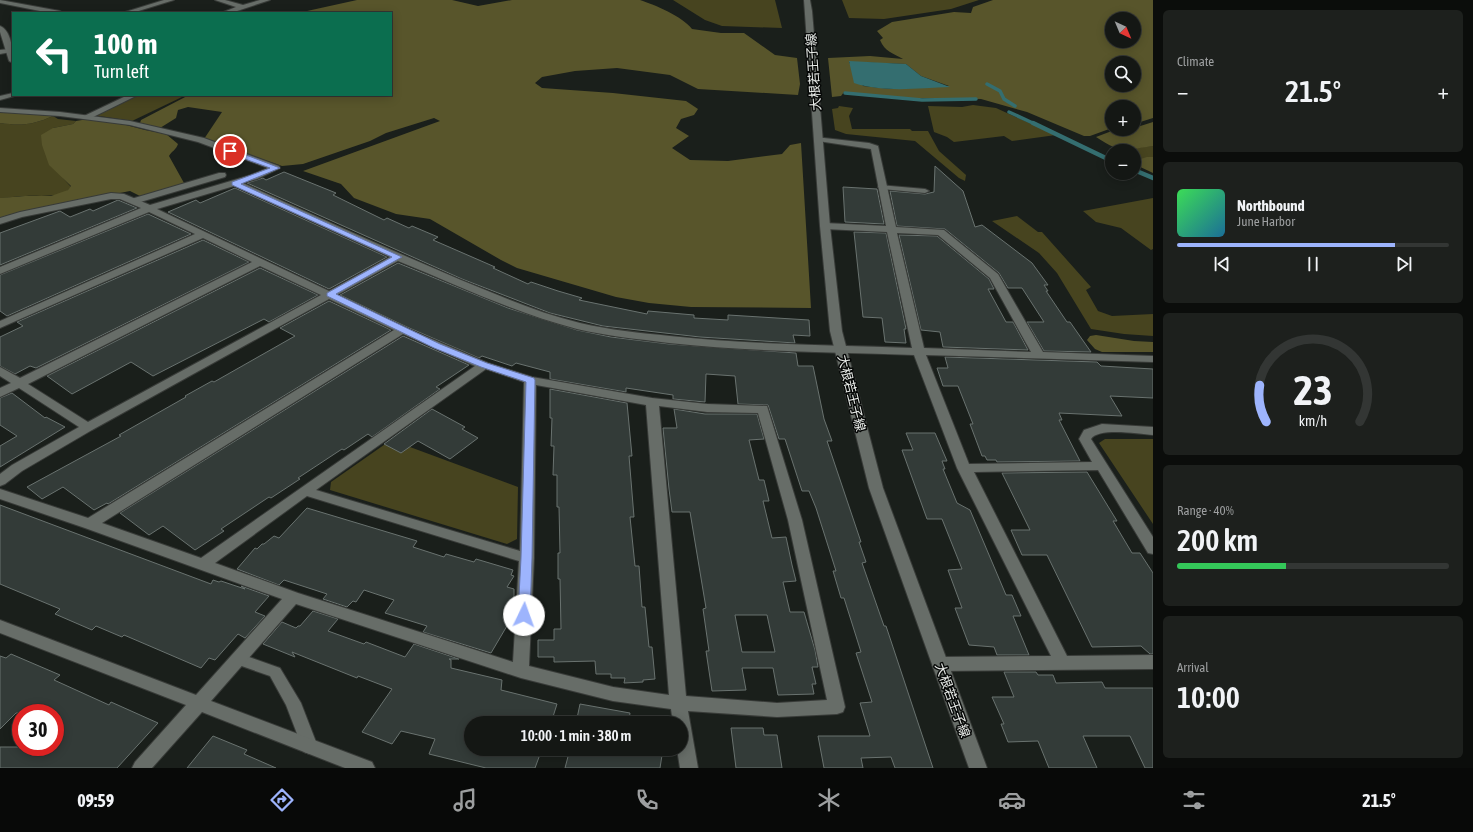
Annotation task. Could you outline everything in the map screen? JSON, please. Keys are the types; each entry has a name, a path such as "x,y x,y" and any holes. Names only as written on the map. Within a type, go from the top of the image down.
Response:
{"street":[{"path":"129,12 171,0"},
{"path":"218,0 242,8"},
{"path":"228,12 267,0"},
{"name":"大根若王子線","path":"807,0 825,226 836,331 840,350 876,488 978,768"},
{"path":"0,1 55,12"},
{"path":"0,28 3,31 10,47"},
{"path":"0,110 60,114 130,123 201,140 276,168 235,183 149,208 0,271"},
{"path":"818,139 875,148 918,352 964,468 1062,663"},
{"path":"235,183 398,257 546,317 579,326 620,334 694,342 840,350 1153,359"},
{"path":"0,221 20,215 111,196 121,196 330,294 402,330 484,365 530,380 652,402 707,408 763,409 794,520 837,707 777,710 678,702 613,694 521,671 293,597 204,564 0,494"},
{"path":"825,226 941,232 994,276 1039,356"},
{"path":"0,325 203,234"},
{"path":"0,481 17,468 88,427 398,257"},
{"path":"0,393 260,262"},
{"path":"90,524 402,330"},
{"path":"204,564 484,365"},
{"path":"0,370 88,427"},
{"path":"521,671 527,558 530,380"},
{"path":"652,402 678,702 689,768"},
{"path":"1153,430 1102,428 1090,433 1085,439 1153,549"},
{"path":"964,468 1102,466"},
{"path":"305,491 527,558"},
{"path":"141,768 293,597"},
{"path":"0,626 366,768"},
{"path":"940,664 1153,662"}],"lane":[{"path":"0,52 10,47"},
{"path":"0,98 12,95"},
{"path":"86,117 132,96"},
{"path":"134,201 222,175"},
{"path":"882,187 924,190"},
{"path":"238,659 276,672 293,703 310,747"}],"shaded area":[{"path":"357,0 452,0 478,6 512,0 640,0 675,15 688,24 692,29 721,33 744,33 775,55 797,58 800,84 798,95 698,89 670,75 617,68 575,71 542,77 535,83 542,88 613,93 686,101 698,109 694,115 681,119 676,128 689,136 672,148 690,160 728,161 782,154 790,145 801,143 811,308 691,307 649,303 616,297 517,268 430,219 396,214 354,198 341,184 303,171 440,121 434,118 386,133 370,141 303,164 282,166 204,139 222,112 188,107 178,110 176,118 160,128 140,123 141,120 187,96 392,96 392,12 303,12"},
{"path":"673,0 775,0 782,28 722,26 705,20"},
{"path":"842,0 979,0 951,9 884,19 849,18"},
{"path":"993,0 1153,0 1153,118 1141,122 1141,100 1105,100 1105,131 1090,136 1084,136 1027,112 981,99 905,98 844,92 841,96 832,97 828,58 870,56 903,59 884,47 880,40 883,38 877,31 892,22 954,12 971,13 973,7","holes":["849,62 906,64 921,76 949,86 890,89 863,86"]},
{"path":"136,96 182,97 132,121 93,115"},
{"path":"973,105 996,108 1056,135 1012,141 1004,136 954,142 947,137 934,132 928,106 962,107"},
{"path":"839,106 853,108 849,116 852,129 910,129 912,131 928,131 939,151 966,175 965,181 959,178 915,141 846,134 835,130 832,109 838,108"},
{"path":"0,112 53,116 33,123 7,124 0,123"},
{"path":"53,116 58,119 76,121 73,124 53,128 63,178 71,187 67,191 56,195 0,198 0,123 27,124"},
{"path":"88,119 126,125 166,134 178,144 169,156 184,183 173,188 140,196 130,191 8,215 0,218 0,198 51,196 68,190 71,186 49,165 42,145 41,135 53,128"},
{"path":"1153,122 1153,146 1141,148 1141,144 1108,144 1096,137 1105,134 1105,136 1141,136 1141,126"},
{"path":"1153,146 1153,157 1141,160 1141,147"},
{"path":"1153,157 1153,173 1141,167 1141,159"},
{"path":"1153,198 1153,249 1151,250 1121,228 1096,222 1083,211"},
{"path":"1017,216 1038,232 1042,232 1091,287 1086,290 1098,311 1112,316 1153,314 1153,336 1124,334 1091,329 1057,273 1039,253 992,221"},
{"path":"1096,335 1134,341 1153,342 1153,352 1102,352 1095,349 1087,340 1090,336"},
{"path":"1105,439 1153,439 1153,524 1099,443"},
{"path":"391,440 518,487 517,539 507,544 330,490 331,482"}],"water":[{"path":"849,61 906,64 921,76 950,87 889,89 865,86 854,83"}],"building":[{"path":"935,166 963,191 975,227 982,225 1032,263 1048,285 1044,285 1048,291 1046,291 1067,322 1070,322 1091,352 1044,351 1027,322 1044,322 1022,288 1008,288 999,273 945,229 897,226 890,191 925,194 934,192"},
{"path":"284,172 336,193 333,195 384,220 387,218 409,228 412,226 438,237 433,240 495,267 493,268 528,284 531,282 582,298 579,300 647,314 648,311 694,315 694,318 728,320 728,315 809,320 810,336 793,335 795,343 700,337 603,326 550,313 462,279 247,183 263,178 266,180"},
{"path":"843,187 877,189 884,224 845,222"},
{"path":"235,188 387,257 329,289 168,212 196,200 200,203"},
{"path":"118,200 137,208 0,265 0,233 60,211 70,217 90,209 93,211"},
{"path":"148,214 191,234 7,316 0,311 0,275"},
{"path":"854,232 886,233 906,329 904,329 906,343 885,342 882,318 863,317"},
{"path":"899,235 937,236 989,279 994,289 988,289 1006,322 1013,322 1028,350 943,347 940,332 921,330"},
{"path":"203,240 249,262 36,368 30,366 15,374 0,366 0,337 23,326 17,322"},
{"path":"398,263 508,308 577,330 611,337 669,344 796,353 798,366 813,366 824,419 832,441 827,441 861,542 859,542 866,562 862,563 884,626 886,626 933,768 895,768 891,757 861,758 863,768 824,768 818,736 870,736 860,703 872,702 856,653 861,652 844,598 841,598 833,571 836,571 816,508 809,491 802,491 785,439 779,439 768,405 738,404 735,376 706,374 705,402 673,399 673,395 626,388 626,392 550,379 550,372 516,363 512,366 482,356 479,358 407,327 340,295"},
{"path":"260,268 318,295 269,322 264,319 153,376 131,362 72,394 47,376"},
{"path":"329,301 391,330 108,504 107,503 94,510 63,487 42,499 27,487 121,436 119,435 186,397 185,396 212,381 214,382 295,336 280,328"},
{"path":"403,336 469,365 436,387 440,389 372,437 368,434 344,450 342,449 298,478 300,479 271,498 269,497 221,529 224,531 195,550 163,526 149,535 120,513"},
{"path":"945,357 1097,362 1101,366 1153,369 1153,398 1110,396 1122,416 1059,413 1062,420 1059,420 1080,461 997,462 996,460 987,460 985,456 982,456 970,424 973,424 958,386 943,386 937,368 948,368"},
{"path":"550,389 627,403 632,456 629,456 634,517 630,517 635,566 639,566 642,607 645,607 649,647 652,647 655,679 643,680 643,682 624,683 625,678 611,678 611,674 596,674 595,661 554,662 554,657 538,657 538,640 554,640 554,629 561,629 560,579 558,579 558,553 560,553 559,507 557,507 557,475 553,475 554,446 551,446 552,418 550,418"},
{"path":"12,393 45,418 46,417 65,427 0,467 0,446 17,436 0,425 0,398"},
{"path":"432,409 465,427 462,429 478,438 450,459 418,441 401,453 384,444"},
{"path":"674,409 705,414 757,414 764,439 749,440 759,480 764,480 769,501 763,501 772,538 786,537 796,581 783,582 790,612 804,612 815,650 818,667 812,667 816,684 812,684 814,694 778,695 773,668 742,668 746,690 712,691 706,651 709,651 703,609 706,608 690,512 672,512 663,428 677,428","holes":["735,615 767,615 775,652 742,652"]},
{"path":"906,433 935,433 947,461 942,461 945,469 943,469 957,503 970,510 1006,595 1012,595 1021,616 1013,616 1029,655 997,655 994,647 969,645 955,608 962,608 948,570 962,569 942,519 927,519 902,450 913,450"},
{"path":"1087,472 1117,521 1113,521 1132,553 1140,553 1153,573 1153,654 1150,654 1141,646 1092,647 1047,555 1022,555 1011,530 1030,530 1002,473"},
{"path":"0,505 211,584 213,580 219,582 221,581 269,596 255,612 265,616 245,638 238,634 215,660 209,658 201,668 124,635 122,637 96,626 92,630 55,614 60,609 0,584"},
{"path":"307,508 417,541 413,547 444,557 446,554 474,562 476,559 513,570 511,575 514,576 507,587 514,589 514,614 491,653 423,632 427,626 385,613 394,600 364,590 356,602 353,601 347,607 323,599 327,594 284,580 279,585 237,569 255,548 257,549 274,536 279,538"},
{"path":"313,611 338,619 328,631 364,644 366,642 405,657 414,644 459,659 449,659 451,660 451,668 502,680 501,690 557,704 553,716 464,716 464,756 539,756 535,768 486,768 429,754 435,739 401,731 392,744 362,732 392,689 358,676 357,678 292,652 295,657 263,644 282,622 296,628 300,626"},
{"path":"11,654 60,675 54,680 109,705 111,702 158,723 117,768 0,768 0,747 12,747 12,756 64,756 64,704 12,704 12,717 0,729 0,656 6,658"},
{"path":"1004,672 1036,672 1038,675 1053,675 1056,683 1102,682 1105,688 1153,688 1153,768 1145,768 1130,736 1083,736 1097,768 1049,768 1038,741 1008,742 1001,724 1004,724 992,697 1014,697"},
{"path":"580,704 630,713 630,716 577,716"},
{"path":"731,728 763,728 764,735 777,735 782,768 736,768"},
{"path":"213,736 247,750 244,754 276,768 187,768"},
{"path":"568,756 662,756 660,768 565,768"}],"waterway":[{"path":"987,84 1000,91 1004,99 1015,106"},
{"path":"845,93 922,100 976,99"},
{"path":"1009,112 1035,124"},
{"path":"1033,123 1105,158"},
{"path":"1141,173 1153,178"}],"route":[{"path":"230,151 276,168 235,183 398,257 330,294 437,346 484,365 530,380 527,558 524,615"}]}
